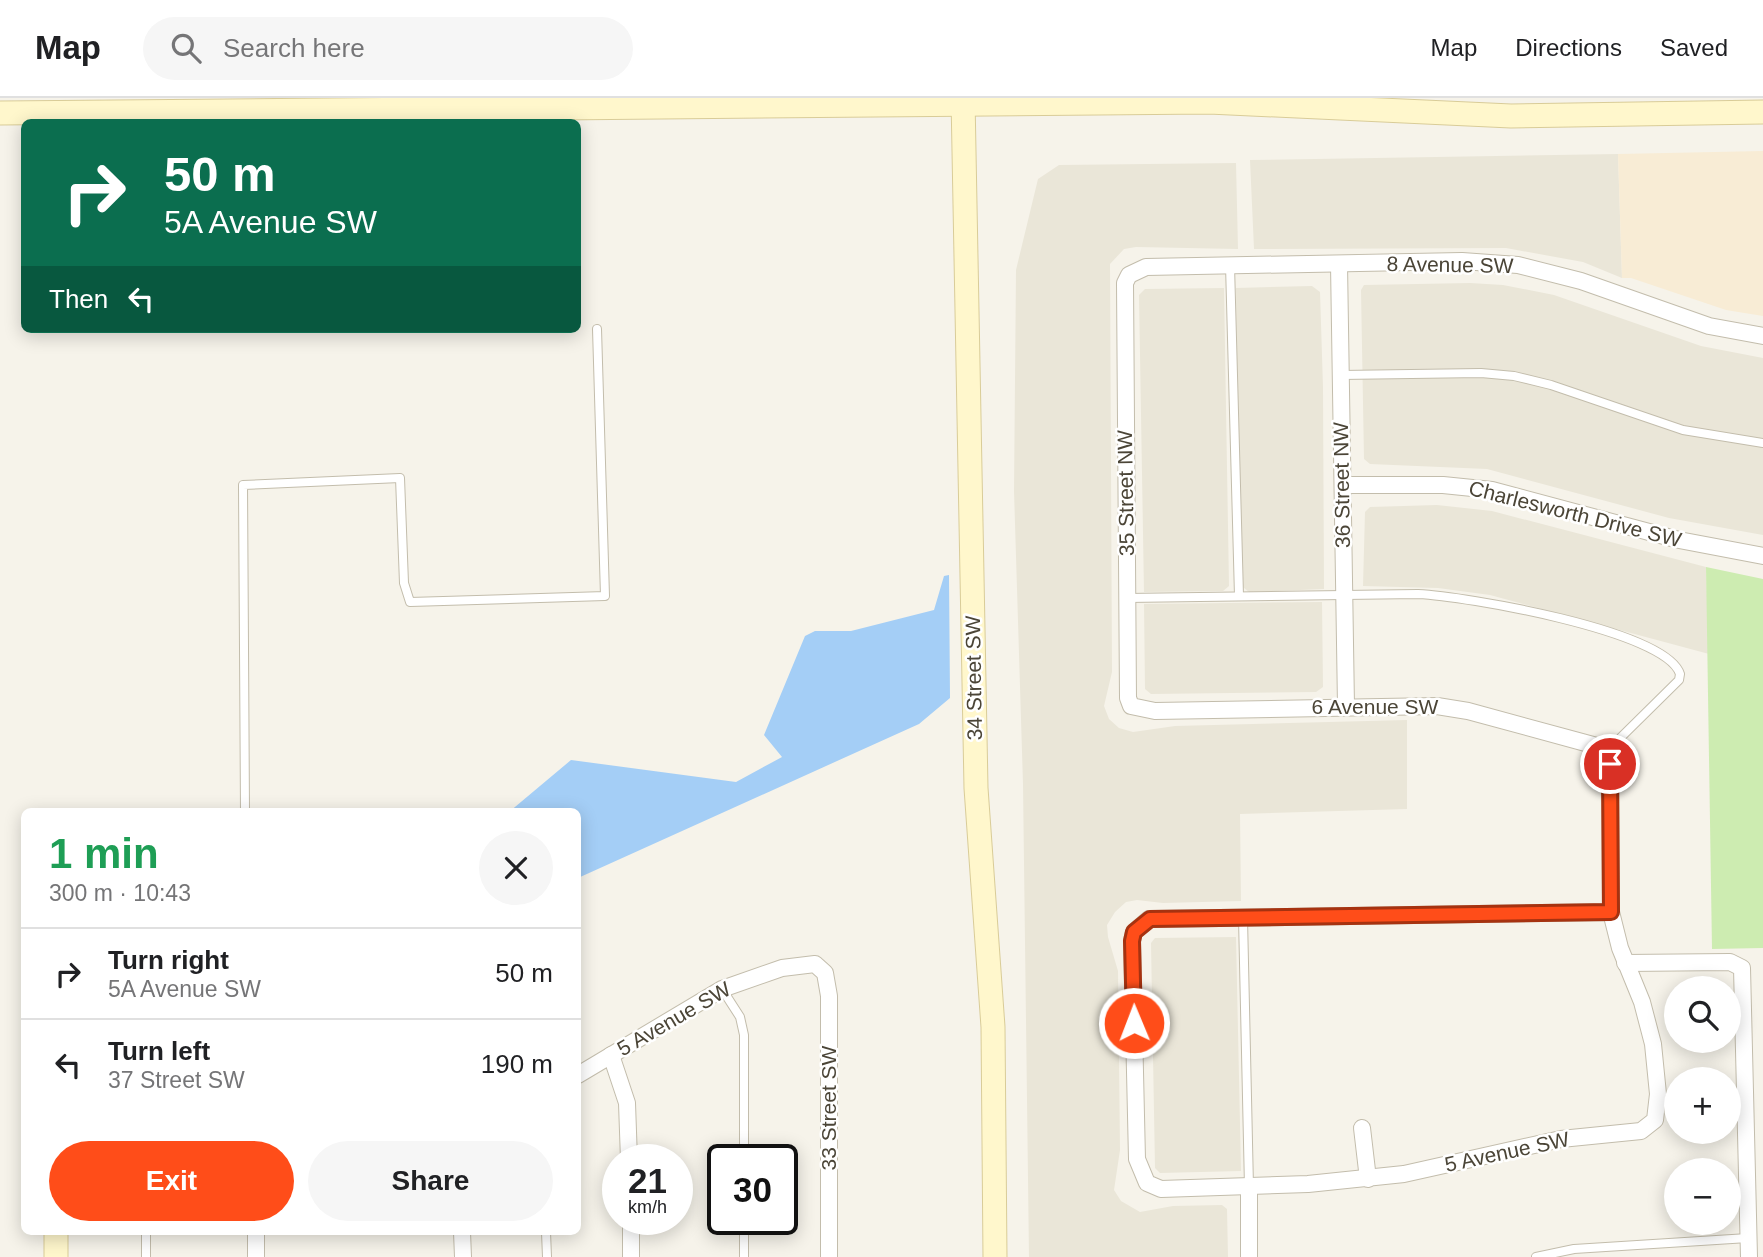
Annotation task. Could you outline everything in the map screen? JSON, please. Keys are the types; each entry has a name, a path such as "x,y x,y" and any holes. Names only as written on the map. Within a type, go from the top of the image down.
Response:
{"main road":[{"path":"0,113 963,102 1220,102 1550,116 1763,112"},
{"name":"34 Street SW","path":"963,102 976,801 992,992 995,1257"},
{"path":"56,1235 56,1257"}],"street":[{"name":"8 Avenue SW","path":"1129,275 1146,267 1462,261 1518,265 1581,281 1709,326 1763,336"},
{"name":"36 Street NW","path":"1339,264 1346,706"},
{"name":"35 Street NW","path":"1129,275 1123,293 1128,698 1131,706 1137,709"},
{"name":"Charlesworth Drive SW","path":"1343,485 1443,485 1484,488 1679,540 1763,556"},
{"name":"6 Avenue SW","path":"1137,709 1421,705 1455,708 1594,745 1606,752"},
{"path":"1606,752 1610,764 1611,912 1625,963 1730,962 1742,968 1749,1257"},
{"path":"1243,918 1611,912"},
{"name":"5 Avenue SW","path":"1243,918 1159,917 1143,923 1134,932 1132,955 1137,1159 1147,1183 1161,1189 1249,1187 1368,1179 1561,1139 1646,1129 1655,1120 1657,1111 1656,1064 1649,1024 1625,963"},
{"name":"5 Avenue SW","path":"581,1072 722,989 782,968 815,964"},
{"name":"33 Street SW","path":"815,964 825,973 830,996 829,1257"},
{"path":"611,1055 627,1103 628,1144"},
{"path":"1362,1128 1368,1179"},
{"path":"1249,1187 1249,1257"},
{"path":"256,1235 256,1257"},
{"path":"462,1235 463,1257"},
{"path":"631,1235 631,1257"}],"lane":[{"path":"1230,265 1239,596"},
{"path":"245,808 243,485 400,478 404,583 410,602 605,596 597,329"},
{"path":"1341,375 1481,373 1514,376 1551,385 1683,430 1763,443"},
{"path":"1127,598 1344,595 1466,597 1646,644 1678,667 1679,680 1606,752"},
{"path":"1243,918 1249,1187"},
{"path":"722,989 740,1017 744,1035 744,1144"},
{"path":"146,1235 146,1257"},
{"path":"547,1235 547,1257"},
{"path":"744,1235 744,1257"},
{"path":"1536,1257 1574,1249 1748,1238"}],"shaded area":[{"path":"1763,151 1763,316 1726,310 1631,278 1622,278 1618,154"},
{"path":"1618,154 1622,278 1583,262 1506,248 1254,249 1250,160"},
{"path":"1236,163 1238,249 1136,247 1124,249 1110,264 1112,672 1104,706 1109,719 1119,728 1133,732 1175,726 1407,720 1407,809 1240,814 1241,901 1163,903 1137,900 1126,902 1115,912 1107,925 1118,971 1120,1150 1114,1190 1121,1201 1140,1212 1173,1206 1222,1205 1227,1209 1228,1257 1029,1257 1023,784 1014,491 1016,270 1038,179 1059,165"},
{"path":"1364,285 1503,285 1554,295 1701,346 1763,358 1763,535 1669,518 1487,469 1370,464 1364,459 1361,290"},
{"path":"1312,286 1320,292 1324,589 1249,592 1238,583 1236,288"},
{"path":"1224,288 1229,586 1223,591 1144,592 1139,295 1145,289"},
{"path":"1437,505 1492,511 1706,567 1709,654 1490,595 1438,588 1363,586 1365,512 1370,507"},
{"path":"1322,602 1323,687 1316,692 1151,694 1145,689 1144,604"},
{"path":"1236,937 1241,1171 1160,1173 1155,1168 1151,943 1155,938"}],"green space":[{"path":"1706,567 1763,579 1763,948 1712,949"}],"water":[{"path":"949,575 950,698 919,724 581,877 581,808 514,808 571,760 736,782 782,757 764,735 805,636 815,631 851,631 934,610 944,576"}],"route":[{"path":"1134,1023 1132,941 1134,932 1150,919 1611,912 1610,764"}]}
